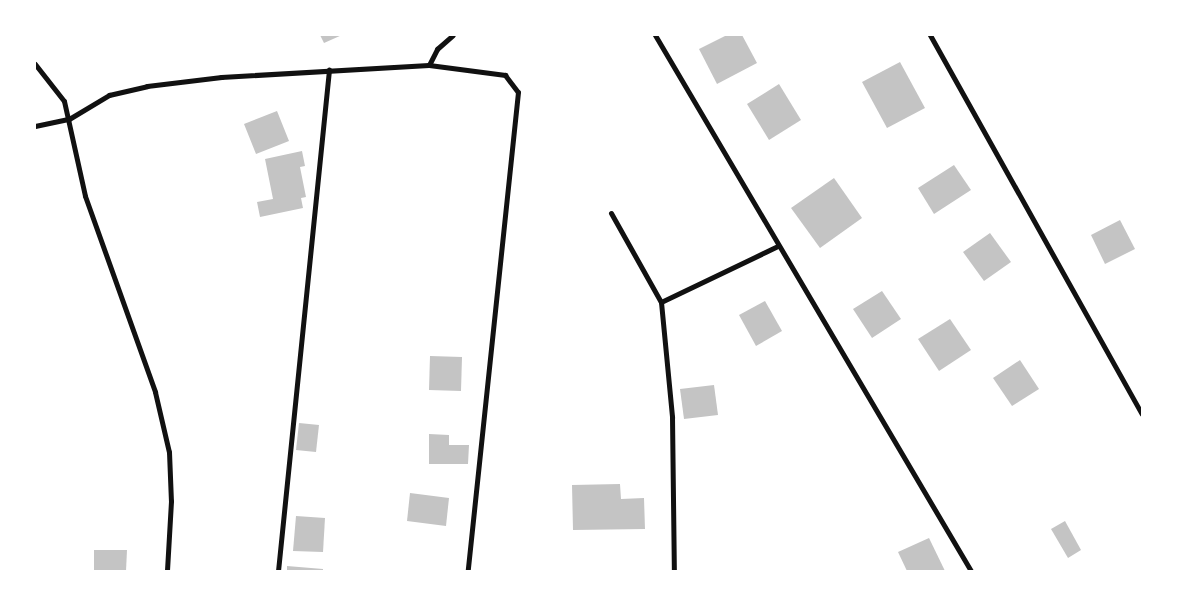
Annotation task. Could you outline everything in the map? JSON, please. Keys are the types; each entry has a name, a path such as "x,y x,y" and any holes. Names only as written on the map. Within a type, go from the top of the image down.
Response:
{"street":[{"path":"429,65 437,49 453,35"},
{"path":"656,35 778,246 971,571"},
{"path":"930,35 1142,414"},
{"path":"35,64 64,101 85,196 155,392 169,452 171,501 167,571"},
{"path":"35,126 69,119 109,95 146,86 329,70 429,65 505,75 518,92 468,571"},
{"path":"278,571 329,70"},
{"path":"611,213 661,302 672,418 674,571"},
{"path":"661,302 778,246"}],"building":[{"path":"320,35 342,35 324,43"},
{"path":"727,35 742,35 757,63 717,84 699,49"},
{"path":"900,62 925,108 887,128 862,82"},
{"path":"779,84 801,120 769,140 747,104"},
{"path":"277,111 289,141 256,154 244,124"},
{"path":"302,151 305,166 300,167 306,197 301,198 303,208 260,217 257,202 273,199 265,159"},
{"path":"954,165 971,190 934,214 918,188"},
{"path":"834,178 862,218 820,248 791,208"},
{"path":"1120,220 1135,249 1105,264 1091,235"},
{"path":"990,233 1011,262 984,281 963,252"},
{"path":"882,291 901,319 872,338 853,309"},
{"path":"765,301 782,331 756,346 739,315"},
{"path":"950,319 971,350 939,371 918,339"},
{"path":"430,356 462,357 461,391 429,390"},
{"path":"1020,360 1039,389 1012,406 993,378"},
{"path":"714,385 718,415 684,419 680,389"},
{"path":"299,423 319,425 316,452 296,450"},
{"path":"429,434 449,435 449,445 469,445 468,464 429,464"},
{"path":"620,484 621,499 644,498 645,529 573,530 572,485"},
{"path":"410,493 449,498 446,526 407,521"},
{"path":"296,516 325,518 323,552 293,551"},
{"path":"1065,521 1081,550 1068,558 1051,529"},
{"path":"929,538 945,571 907,571 898,552"},
{"path":"94,550 127,550 126,571 94,571"},
{"path":"287,566 323,569 323,571 287,571"}]}
